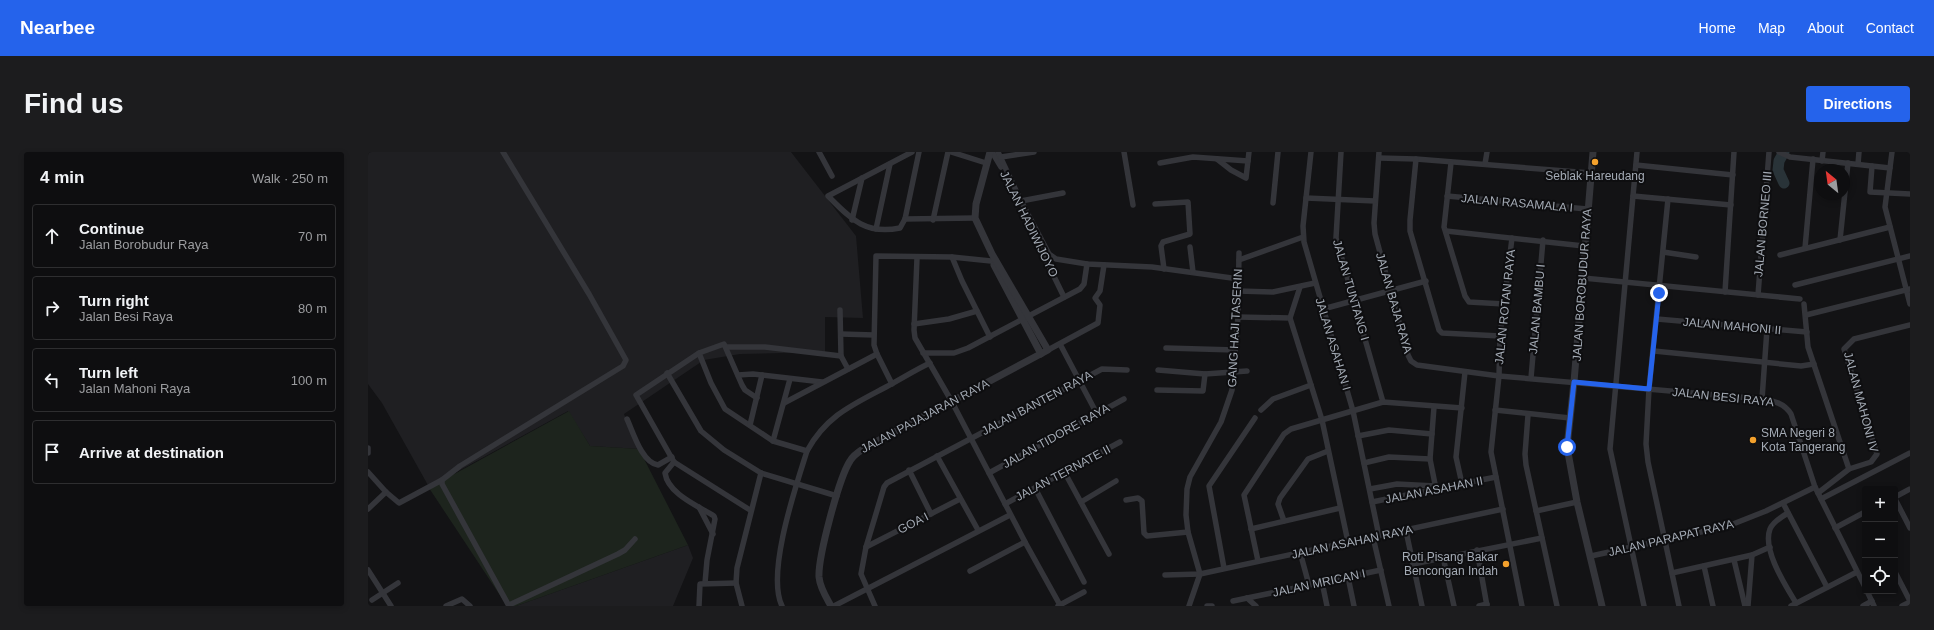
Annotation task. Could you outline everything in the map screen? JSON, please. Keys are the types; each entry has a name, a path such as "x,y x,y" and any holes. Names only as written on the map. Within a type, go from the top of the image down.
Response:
{"street":[{"path":"368,472 395,501 400,503 442,480 460,466 617,370 625,363 624,356 503,152"},
{"path":"818,152 832,176"},
{"path":"912,152 828,196 852,220 866,227 902,227 906,219 919,152"},
{"path":"933,220 949,152 986,163"},
{"path":"991,152 986,163 976,204 975,218 993,258 1045,352"},
{"name":"JALAN HADIWIJOYO","path":"991,152 1005,174 1064,297"},
{"path":"1034,152 999,155 1021,201 1052,257 1087,264 1164,269 1239,279"},
{"path":"1124,152 1133,205"},
{"path":"1217,159 1231,170 1246,178 1249,152"},
{"path":"1273,203 1278,152"},
{"name":"JALAN ASAHAN I","path":"1311,152 1303,237 1322,309 1353,411 1370,489 1381,570 1389,606"},
{"name":"JALAN TUNTANG I","path":"1342,152 1336,238 1383,402"},
{"path":"1485,164 1487,152"},
{"name":"JALAN BOROBUDUR RAYA","path":"1593,152 1568,453 1577,502 1602,606"},
{"path":"1637,152 1627,283 1610,454 1644,606"},
{"path":"1725,292 1734,152"},
{"name":"JALAN BORNEO III","path":"1758,295 1769,152"},
{"path":"1779,152 1790,157 1890,168"},
{"path":"1822,160 1823,152"},
{"path":"1858,164 1859,152"},
{"path":"1892,152 1885,209 1908,290 1910,304"},
{"path":"1379,155 1451,163 1485,164 1591,173"},
{"name":"JALAN BAJA RAYA","path":"1379,155 1375,201 1375,234 1408,355 1413,363 1417,365 1465,372 1574,382"},
{"path":"1160,163 1193,157 1248,161"},
{"path":"1416,159 1410,226 1441,332 1500,336"},
{"path":"1805,248 1813,159"},
{"path":"1451,163 1444,224 1468,302 1504,304"},
{"path":"1840,240 1848,163"},
{"path":"876,228 890,164"},
{"path":"1636,165 1732,175"},
{"path":"1872,166 1869,190 1887,193 1910,194"},
{"path":"852,220 862,178"},
{"path":"1021,201 1063,192"},
{"name":"JALAN RASAMALA I","path":"1447,196 1587,210"},
{"path":"1633,196 1731,205"},
{"path":"1306,198 1375,201"},
{"path":"1668,199 1649,389 1647,453 1679,606"},
{"path":"1155,204 1188,202 1190,234 1163,242 1161,246 1164,269"},
{"path":"906,219 933,220 975,218"},
{"path":"1780,255 1890,227"},
{"path":"1446,231 1543,240 1584,246"},
{"path":"1239,260 1303,237"},
{"name":"JALAN ROTAN RAYA","path":"1512,238 1500,336 1499,376 1491,452 1522,606"},
{"name":"JALAN BAMBU I","path":"1531,378 1543,240"},
{"path":"1190,247 1193,272"},
{"path":"1663,252 1696,257"},
{"name":"GANG HAJI TASERIN","path":"1200,574 1188,532 1186,497 1188,483 1221,422 1232,390 1235,371 1238,317 1239,253"},
{"path":"892,384 877,354 874,335 876,256 917,258 993,258"},
{"path":"1794,286 1910,256"},
{"path":"917,258 914,324 915,338 952,402 1059,605 1084,592"},
{"path":"952,258 990,337"},
{"path":"923,353 958,352 990,337 1080,289 1084,286 1087,264"},
{"name":"JALAN PAJAJARAN RAYA","path":"831,606 822,588 819,569 837,496 850,461 858,452 1096,326 1098,324 1100,305 1095,298 1102,286 1104,265"},
{"path":"1583,278 1758,295 1802,302 1808,315 1808,347 1849,469"},
{"path":"1322,309 1426,281"},
{"path":"1238,291 1266,293 1315,284"},
{"path":"1300,287 1290,318 1322,420 1348,542"},
{"path":"1808,315 1908,290"},
{"path":"840,310 841,356 848,369"},
{"path":"914,324 949,319 977,310"},
{"path":"1238,317 1290,318"},
{"name":"JALAN MAHONI II","path":"1657,319 1808,332"},
{"name":"JALAN MAHONI IV","path":"1849,469 1870,463 1875,459 1877,452 1844,351 1850,343 1857,338 1910,325"},
{"path":"1762,399 1767,329"},
{"path":"841,334 874,335"},
{"path":"750,510 673,460 636,395 700,353 726,344 745,389 757,398"},
{"path":"1060,344 1096,414"},
{"path":"727,347 765,347 841,356"},
{"path":"1166,348 1235,350"},
{"path":"1654,351 1801,366 1814,364"},
{"path":"700,353 711,383 724,407 773,440 807,451"},
{"path":"784,403 877,354"},
{"path":"782,606 778,595 779,559 782,538 807,451 818,433 835,416 930,363"},
{"name":"JALAN BANTEN RAYA","path":"876,606 866,589 861,574 866,547 884,486 909,470 1103,368 1127,370"},
{"path":"1158,370 1205,374 1247,371"},
{"path":"1462,484 1456,457 1465,372"},
{"path":"667,374 703,433 724,450 761,473 837,496"},
{"path":"1157,390 1203,392 1205,374"},
{"path":"738,375 762,375 822,382"},
{"path":"750,425 762,375"},
{"path":"773,440 790,378"},
{"name":"JALAN BESI RAYA","path":"1574,382 1762,399 1784,405 1791,414 1816,490 1862,581"},
{"path":"1261,410 1273,399 1311,385"},
{"name":"JALAN TIDORE RAYA","path":"989,473 1124,398"},
{"path":"1258,561 1244,495 1286,432 1383,402 1462,408"},
{"path":"1370,489 1390,484 1405,484 1436,488 1430,459 1434,407"},
{"path":"1495,410 1570,418"},
{"path":"1528,414 1525,454 1557,606"},
{"path":"1224,568 1209,486 1255,418"},
{"path":"627,419 643,454 652,464 658,465 673,460"},
{"path":"1358,436 1389,430 1432,434"},
{"name":"JALAN TERNATE II","path":"1005,504 1120,442"},
{"path":"368,448 368,453"},
{"path":"1284,521 1278,504 1280,498 1308,459 1328,451"},
{"path":"1821,499 1910,453"},
{"path":"937,456 978,530"},
{"path":"1364,464 1389,457 1430,459"},
{"path":"673,460 665,473 666,480 675,491 715,517 707,560 705,583"},
{"name":"JALAN PARAPAT RAYA","path":"1591,556 1728,526 1816,490 1849,469"},
{"path":"909,470 931,514"},
{"path":"742,606 736,583 737,568 750,510 761,473"},
{"path":"1065,473 1108,554"},
{"name":"JALAN ASAHAN II","path":"1372,502 1496,477"},
{"path":"442,480 509,605 618,554 625,550 635,539"},
{"path":"1081,502 1116,481"},
{"path":"1405,484 1406,495"},
{"path":"1035,488 1084,582"},
{"path":"1898,496 1910,489"},
{"path":"368,509 386,492"},
{"path":"1126,500 1138,498 1142,501 1144,533 1146,535 1188,532"},
{"name":"GOA I","path":"866,547 960,499"},
{"path":"1536,510 1577,502"},
{"path":"1783,503 1827,587"},
{"path":"1898,504 1910,528"},
{"path":"699,506 713,534"},
{"path":"1251,529 1340,508"},
{"name":"JALAN ASAHAN RAYA","path":"1165,575 1200,574 1503,509"},
{"path":"1788,512 1774,523 1770,529 1770,547 1772,558 1793,605 1857,572"},
{"path":"834,606 1010,514"},
{"path":"1835,528 1862,514"},
{"path":"1406,530 1422,606"},
{"path":"1413,564 1510,543 1542,538"},
{"path":"970,571 1025,542"},
{"path":"1672,573 1734,560 1752,555 1770,547"},
{"path":"1477,550 1487,605 1479,606"},
{"path":"1300,552 1309,585"},
{"path":"1748,606 1752,555"},
{"path":"1443,557 1454,606"},
{"path":"1734,560 1745,606"},
{"path":"1704,566 1713,606"},
{"name":"JALAN MRICAN I","path":"1233,601 1381,570"},
{"path":"369,573 391,606"},
{"path":"1189,606 1200,574"},
{"path":"1348,577 1354,606"},
{"path":"1898,578 1910,601 1902,606"},
{"path":"1322,582 1327,606"},
{"path":"372,600 389,587 398,583"},
{"path":"698,606 700,584 736,583"},
{"path":"1863,606 1873,604 1868,594"},
{"path":"1247,598 1256,606"},
{"path":"446,606 462,599 470,606"},
{"path":"1207,606 1212,606"}],"shaded area":[{"path":"368,152 791,152 856,236 863,318 825,317 825,352 740,354 704,360 624,414 639,449 590,446 568,411 429,487 382,403 368,384"},
{"path":"569,411 590,446 639,449 688,545 516,606 507,606 429,488"},
{"path":"688,545 693,558 673,606 516,606"}],"waterway":[{"path":"1784,152 1779,161 1778,170 1784,183"}],"place":[{"name":"Seblak Hareudang","path":"1595,162"},
{"name":"SMA Negeri 8 Kota Tangerang","path":"1753,440"},
{"name":"Roti Pisang Bakar Bencongan Indah","path":"1506,564"}],"route":[{"path":"1567,447 1574,382 1649,389 1659,293"}]}
